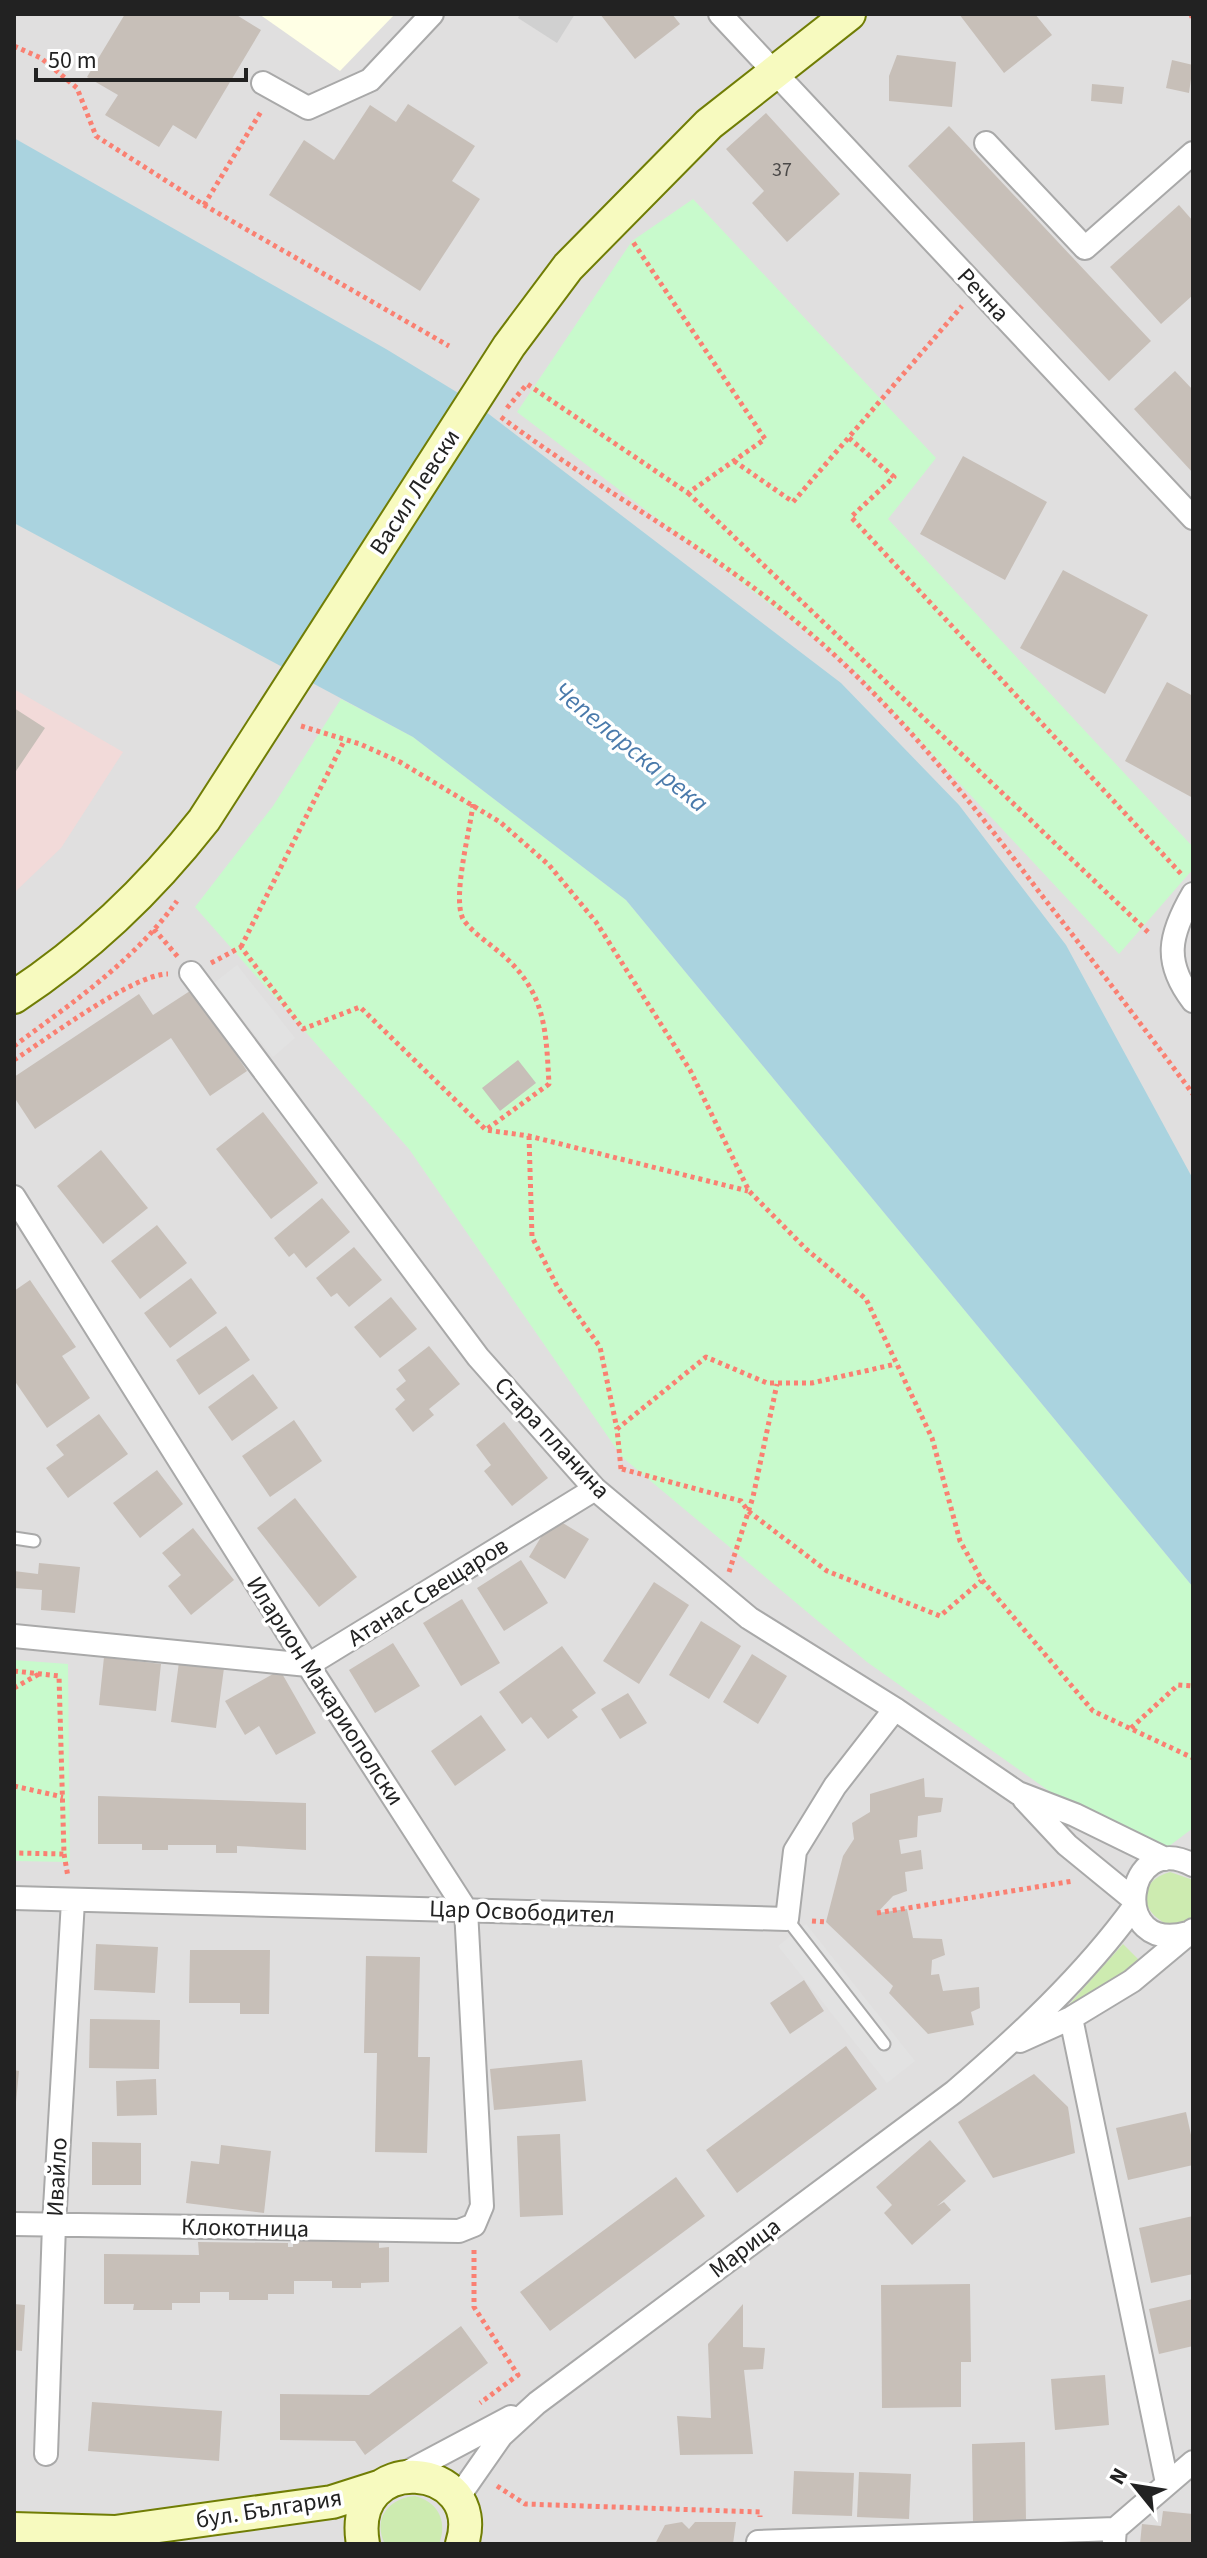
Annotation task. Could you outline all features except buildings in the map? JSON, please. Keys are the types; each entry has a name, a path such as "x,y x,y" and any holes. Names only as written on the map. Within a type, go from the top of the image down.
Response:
{"main road":[{"name":"Васил Левски","path":"14,997 77,952 164,871 220,797 298,676 487,409 509,346 568,267 709,124 849,14"},
{"path":"363,2544 360,2523 366,2503 388,2482 420,2475 441,2483 457,2499 463,2511 467,2540"},
{"name":"бул. България","path":"14,2529 115,2532 332,2502 388,2482"}],"street":[{"path":"269,86 308,108 370,80 432,14"},
{"name":"Речна","path":"720,14 1193,518"},
{"path":"986,143 1085,248 1193,153"},
{"path":"1193,894 1181,914 1170,953 1179,983 1193,1001"},
{"name":"Стара планина","path":"191,973 478,1357 595,1489 749,1618 895,1709 1018,1793"},
{"name":"Иларион Макариополски","path":"15,1199 466,1910 482,2206 474,2225"},
{"name":"Атанас Свещаров","path":"308,1665 595,1489"},
{"path":"14,1636 308,1665"},
{"path":"787,1919 795,1851 835,1786 895,1709"},
{"path":"1018,1793 1182,1858"},
{"path":"1018,1793 1067,1845 1133,1903 1139,1920 1161,1935 1190,1931"},
{"path":"1004,2049 1102,1951 1133,1903 1138,1878 1154,1863 1182,1858"},
{"name":"Цар Освободител","path":"14,1898 787,1919"},
{"name":"Ивайло","path":"46,2454 54,2225 73,1901"},
{"path":"1004,2049 1071,2018 1132,1981 1190,1931"},
{"path":"1071,2018 1167,2483"},
{"name":"Марица","path":"537,2403 954,2092 1004,2049"},
{"name":"Клокотница","path":"14,2224 459,2231 474,2225"},
{"path":"457,2499 501,2436 537,2403"},
{"path":"388,2482 537,2403"},
{"path":"758,2542 1114,2537 1167,2483 1193,2462"}],"lane":[{"path":"14,1538 34,1541"},
{"path":"787,1919 884,2044"}],"path":[{"path":"1191,14 1193,21"},
{"path":"14,46 41,58 77,88 96,136 204,205 449,346"},
{"path":"204,205 269,86"},
{"path":"632,241 765,439 688,493"},
{"path":"734,461 793,502 978,289"},
{"path":"527,384 688,493 1170,953"},
{"path":"487,409 564,464 704,553 798,622 867,686 945,769 1193,1094"},
{"path":"849,438 894,477 851,517 1193,888"},
{"path":"301,726 360,744 400,762 473,804 549,865 596,922 690,1070 749,1191 806,1249 866,1299 932,1438 960,1541 982,1580 1093,1711 1193,1758"},
{"path":"14,1060 156,974 191,973 241,947 344,741"},
{"path":"473,804 470,842 458,891 464,919 523,973 546,1022 549,1084 486,1130"},
{"path":"154,929 191,973"},
{"path":"241,947 303,1029 360,1007 486,1130 529,1136 749,1191"},
{"path":"529,1136 532,1237 557,1286 600,1347 622,1469"},
{"path":"617,1429 706,1357 767,1383 777,1384 812,1383 896,1364"},
{"path":"721,1595 748,1511 777,1384"},
{"path":"595,1489 622,1469"},
{"path":"622,1469 741,1501 748,1511 827,1571 940,1616 982,1580"},
{"path":"14,1671 59,1676 64,1854 14,1853"},
{"path":"14,1688 40,1674"},
{"path":"1131,1728 1178,1685 1193,1686"},
{"path":"14,1786 63,1797"},
{"path":"877,1913 1074,1881"},
{"path":"468,2412 518,2375 474,2307 474,2225"},
{"path":"475,2472 525,2504 760,2512 758,2542"}],"shaded area":[{"path":"14,14 1193,14 1193,2544 14,2544"},
{"path":"259,14 395,14 340,71"},
{"path":"520,14 575,14 557,43 518,18"},
{"path":"14,689 123,752 61,848 14,893"},
{"path":"237,965 295,1038 273,1057 214,983"},
{"path":"806,1924 915,2061 887,2083 778,1946"}],"green space":[{"path":"693,199 936,458 888,519 1193,847 1193,869 1119,954 847,663 517,412 632,241"},
{"path":"341,699 413,737 626,900 1193,1587 1193,1828 1164,1850 1097,1825 867,1662 622,1457 409,1149 195,907 273,806"},
{"path":"14,1660 68,1664 70,1862 14,1861"},
{"path":"1170,1872 1193,1880 1193,1918 1173,1927 1154,1915 1146,1899 1150,1884"},
{"path":"1123,1944 1143,1964 1066,2008"},
{"path":"415,2496 430,2503 439,2514 442,2528 439,2544 385,2544 381,2526 385,2511 398,2501"}],"water":[{"name":"Чепеларска река","path":"14,138 386,349 473,402 841,683 959,805 1066,945 1193,1179 1193,1587 626,900 413,737 14,523"}]}
